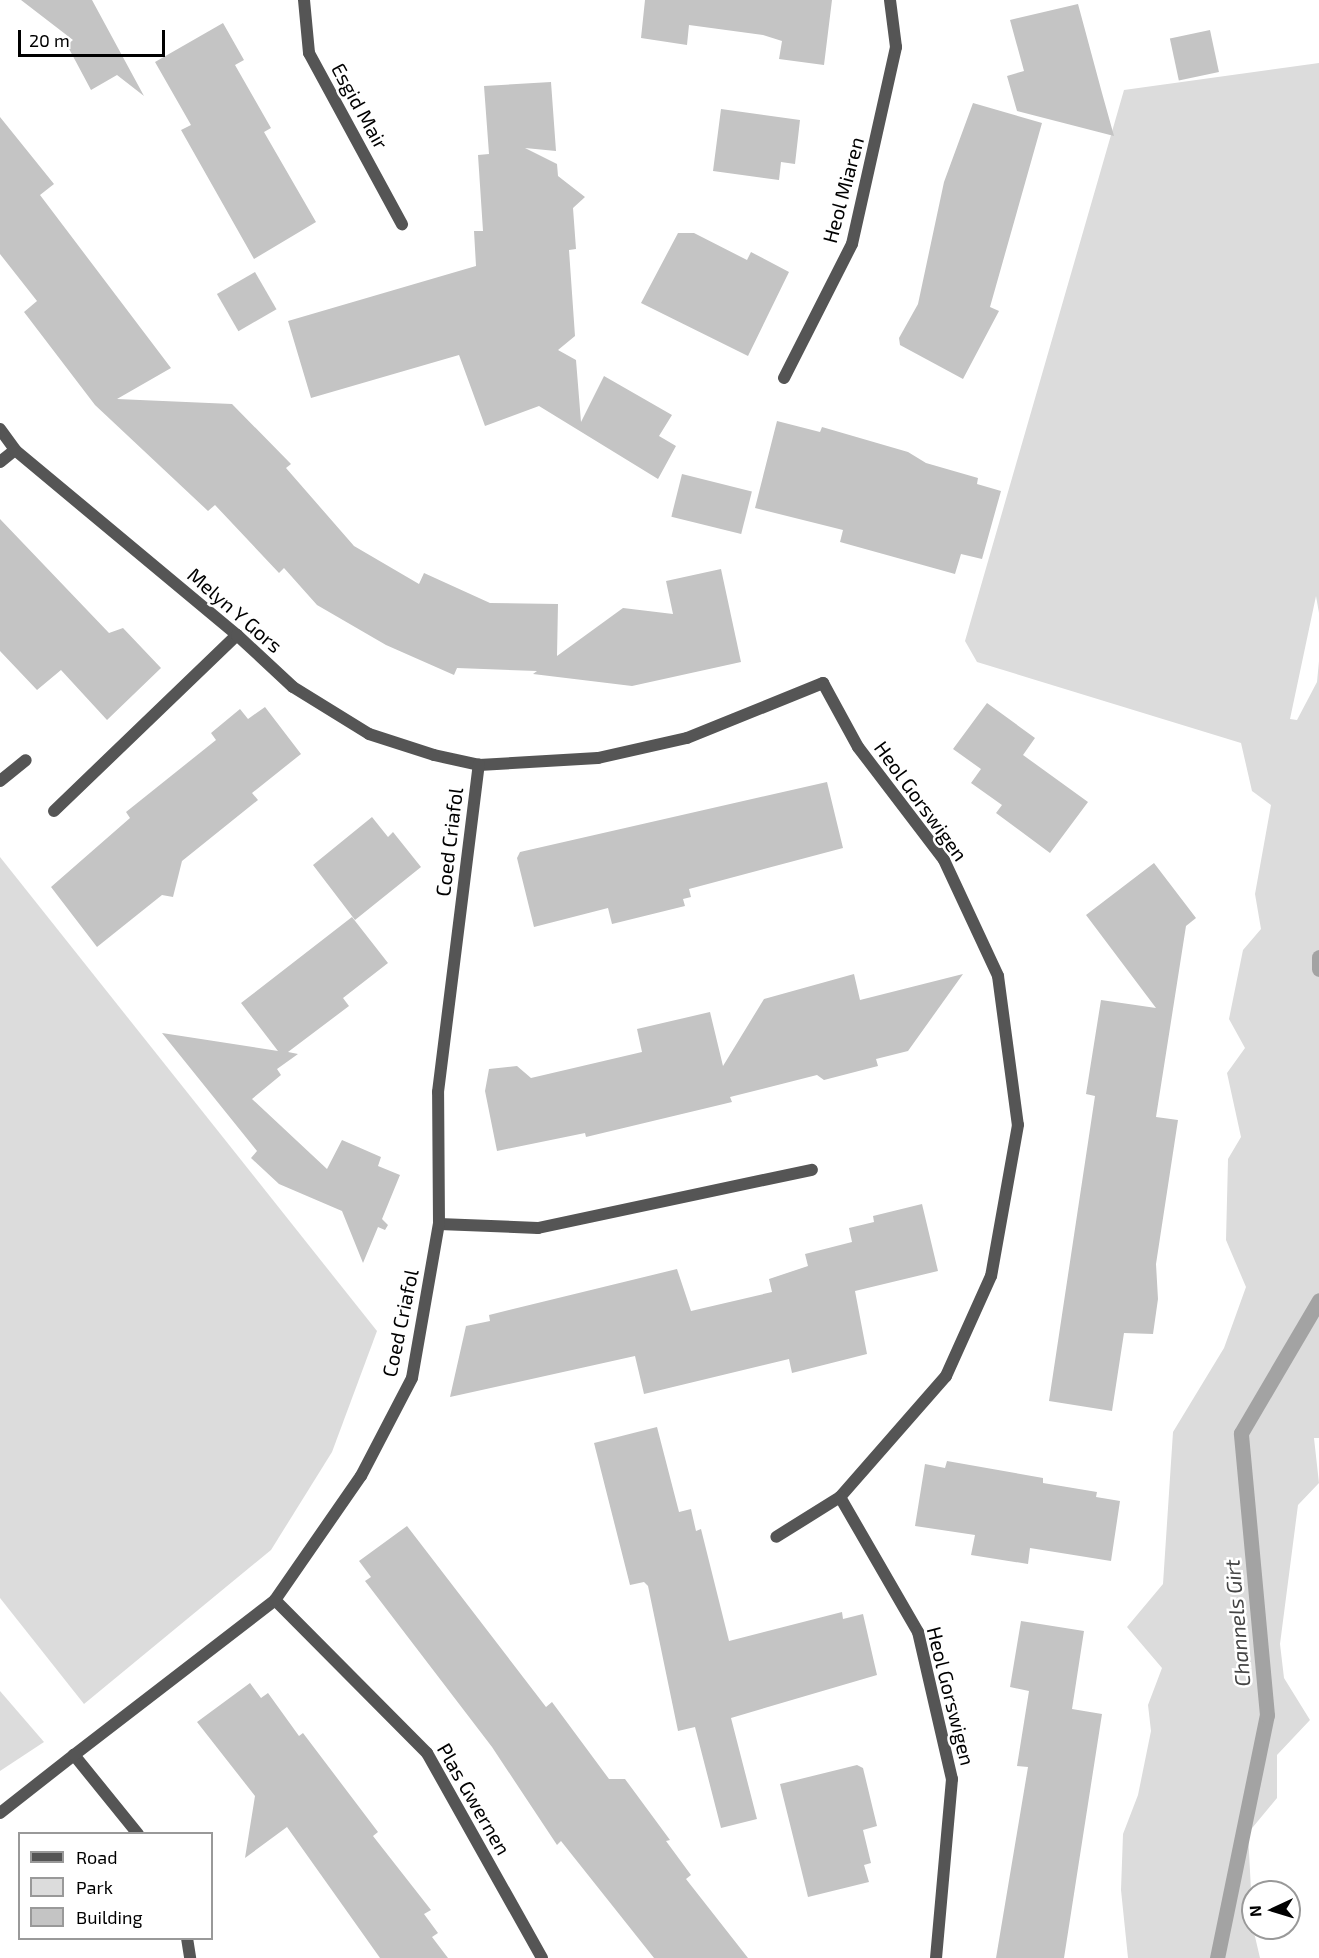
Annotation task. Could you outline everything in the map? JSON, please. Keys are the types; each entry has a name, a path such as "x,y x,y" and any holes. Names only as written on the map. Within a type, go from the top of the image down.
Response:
{"street":[{"name":"Esgid Mair","path":"304,0 309,53 402,224"},
{"name":"Heol Miaren","path":"784,378 852,244 896,47 890,0"},
{"name":"Melyn Y Gors","path":"0,429 15,450 237,635 293,687 369,734 479,765"},
{"path":"0,462 15,450"},
{"path":"54,811 237,635"},
{"name":"Heol Gorswigen","path":"479,765 598,758 687,738 823,683 858,747 944,860 998,976 1018,1125 991,1276 945,1376 840,1497 776,1537"},
{"path":"0,781 26,760"},
{"name":"Coed Criafol","path":"0,1813 275,1600 361,1476 412,1378 439,1224 438,1092 479,765"},
{"path":"439,1224 538,1228 812,1170"},
{"name":"Heol Gorswigen","path":"840,1497 918,1632 952,1779 936,1958"},
{"name":"Plas Gwernen","path":"275,1600 427,1753 542,1958"},
{"path":"74,1755 137,1832"},
{"path":"187,1940 190,1958"}],"green space":[{"path":"1319,63 1319,613 1316,596 1290,719 1297,720 1317,682 1319,661 1319,1438 1314,1438 1319,1483 1298,1505 1280,1644 1284,1678 1310,1720 1277,1755 1277,1798 1248,1833 1250,1880 1241,1880 1241,1940 1256,1940 1260,1958 1128,1958 1121,1890 1123,1834 1138,1795 1151,1731 1148,1705 1162,1668 1127,1627 1163,1584 1173,1432 1224,1348 1246,1287 1226,1240 1228,1159 1241,1137 1227,1073 1245,1048 1229,1019 1243,950 1261,929 1255,894 1271,805 1252,791 1241,743 977,662 965,641 1124,90"},
{"path":"0,857 377,1331 332,1452 271,1550 84,1704 0,1598"},
{"path":"0,1691 44,1742 0,1771"}],"building":[{"path":"21,0 92,0 144,96 117,75 91,90 67,45 73,40"},
{"path":"645,0 832,0 824,65 779,59 782,41 763,35 689,25 687,45 641,38"},
{"path":"1078,4 1114,136 1017,111 1007,76 1024,71 1010,20"},
{"path":"223,23 244,60 235,65 271,128 264,132 316,222 254,259 181,130 191,125 155,62"},
{"path":"1210,30 1219,72 1179,81 1170,39"},
{"path":"551,82 556,151 525,148 557,164 558,176 585,197 573,208 576,249 569,250 575,336 558,350 576,360 581,422 604,376 672,415 659,436 676,446 658,479 539,406 485,426 459,355 311,398 288,321 476,266 474,231 483,231 478,155 489,154 484,86"},
{"path":"973,103 1042,123 990,307 999,311 963,379 900,345 899,338 918,304 944,182"},
{"path":"721,109 800,120 795,164 781,162 779,180 713,171"},
{"path":"0,117 54,184 40,195 171,368 117,399 232,404 291,464 286,468 354,546 419,584 424,573 490,603 558,604 557,656 623,608 673,614 666,581 721,569 741,662 632,686 533,674 537,671 457,668 454,675 386,645 317,605 284,568 279,573 215,505 208,511 95,405 24,312 37,301 0,254"},
{"path":"678,233 694,233 747,260 751,252 789,272 748,356 641,303"},
{"path":"255,272 276,309 238,331 217,294"},
{"path":"777,421 820,432 822,427 908,452 926,463 978,478 977,484 1001,491 982,559 961,554 955,574 840,542 843,530 755,508"},
{"path":"682,474 752,491 741,534 671,517"},
{"path":"0,519 109,633 123,628 161,668 107,720 61,670 37,690 0,651"},
{"path":"987,703 1035,738 1023,755 1088,802 1050,853 996,813 1002,805 971,783 981,769 953,749"},
{"path":"265,707 301,754 252,793 258,800 182,861 173,897 162,895 97,947 51,887 130,818 126,812 216,740 211,733 240,709 248,719"},
{"path":"827,782 843,848 689,889 691,897 683,899 685,906 612,924 608,908 534,927 517,858 520,852"},
{"path":"372,817 388,837 393,832 421,867 355,920 313,865"},
{"path":"1154,863 1196,918 1186,926 1156,1117 1178,1120 1156,1264 1158,1299 1153,1334 1124,1333 1112,1411 1049,1401 1095,1096 1086,1094 1101,1000 1156,1008 1086,915"},
{"path":"352,917 388,963 343,998 349,1006 288,1052 298,1054 277,1069 281,1075 252,1099 327,1169 342,1140 381,1157 378,1166 400,1175 382,1219 388,1225 385,1230 378,1227 363,1263 342,1211 279,1184 251,1158 257,1151 162,1033 278,1051 241,1003"},
{"path":"854,974 860,1000 963,974 908,1051 876,1059 878,1066 824,1080 817,1075 730,1097 732,1102 586,1137 585,1133 497,1151 485,1091 489,1069 517,1066 531,1078 642,1052 637,1029 710,1012 723,1066 764,999"},
{"path":"922,1204 938,1271 855,1291 867,1354 792,1373 789,1359 644,1394 635,1356 450,1397 466,1326 490,1321 489,1315 677,1269 691,1311 772,1292 769,1279 808,1266 805,1254 852,1242 849,1228 874,1222 873,1216"},
{"path":"657,1427 679,1512 691,1509 696,1531 701,1529 729,1641 842,1612 843,1619 863,1614 877,1675 731,1718 757,1819 721,1828 695,1727 678,1731 648,1586 644,1582 630,1585 594,1443"},
{"path":"947,1461 1043,1478 1043,1483 1097,1492 1096,1497 1120,1501 1111,1561 1030,1548 1028,1564 971,1555 975,1535 915,1526 925,1464 945,1468"},
{"path":"407,1526 546,1707 552,1702 609,1779 625,1779 670,1840 666,1841 691,1875 686,1879 748,1958 654,1958 561,1841 557,1845 492,1747 365,1581 371,1577 359,1561"},
{"path":"1021,1621 1084,1631 1072,1709 1102,1714 1064,1958 996,1958 1028,1767 1017,1766 1029,1691 1010,1687"},
{"path":"250,1683 261,1698 268,1693 299,1736 303,1733 378,1832 373,1836 431,1910 424,1914 438,1933 432,1937 448,1958 380,1958 287,1827 245,1858 255,1796 197,1722"},
{"path":"857,1765 863,1768 877,1826 863,1830 871,1863 864,1865 869,1882 808,1897 780,1784"}],"waterway":[{"name":"Channels Girt","path":"1319,957 1319,969"},
{"name":"Channels Girt","path":"1217,1958 1267,1715 1241,1433 1319,1300"}]}
